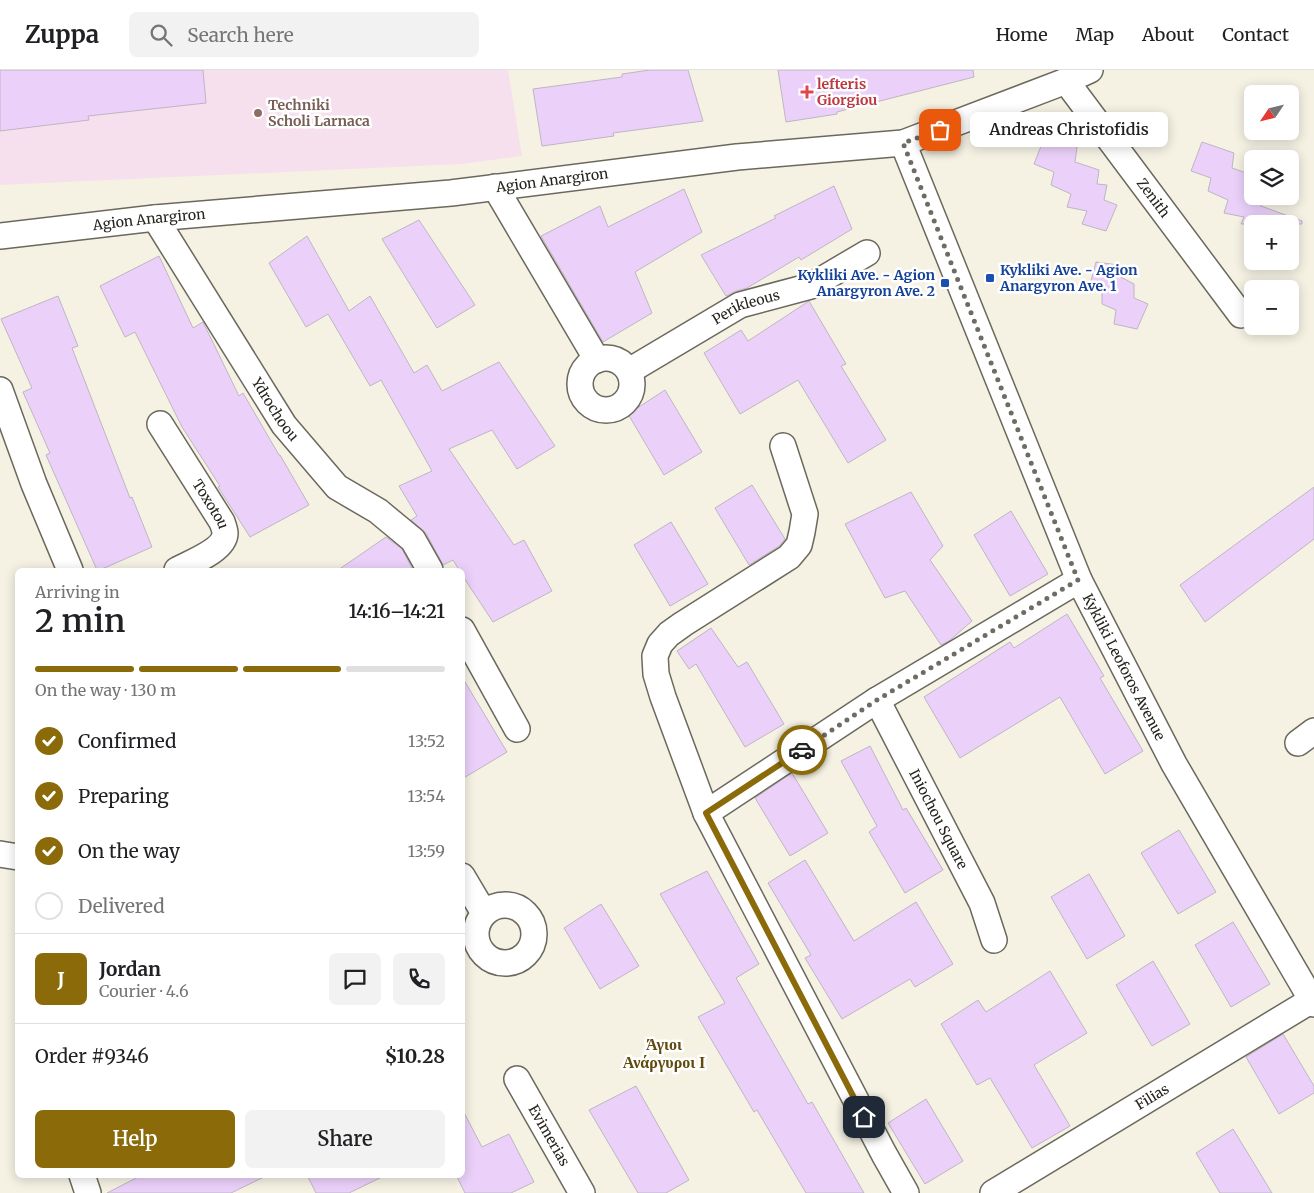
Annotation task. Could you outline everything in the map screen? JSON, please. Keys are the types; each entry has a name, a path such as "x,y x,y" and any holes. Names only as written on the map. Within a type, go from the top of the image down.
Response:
{"street":[{"name":"Agion Anargiron","path":"0,236 155,218 451,193 737,157 903,143 1066,81 1090,70"},
{"name":"Zenith","path":"1066,81 1241,315"},
{"name":"Kykliki Leoforos Avenue","path":"903,143 1078,580 1174,764 1313,1002"},
{"path":"495,188 597,360"},
{"name":"Ydrochoou","path":"155,218 284,425 337,487 378,511 413,540 429,568"},
{"name":"Perikleous","path":"629,371 740,305 811,286 867,254"},
{"path":"615,359 629,371 633,386 630,394 626,401 613,410 597,408 590,404 584,397 581,389 584,371 589,364 597,360 615,359"},
{"path":"0,390 34,484 69,568"},
{"name":"Toxotou","path":"160,424 222,522 225,533 223,540 216,550 181,568"},
{"path":"784,446 805,514 799,545 789,557 669,634 660,644 655,656 656,674 706,813 880,1147 906,1193"},
{"path":"706,813 877,700 1078,580"},
{"path":"465,635 517,729"},
{"name":"Iniochou Square","path":"877,700 982,903 994,940"},
{"path":"0,854 15,856"},
{"path":"465,881 484,913"},
{"path":"513,906 522,910 530,918 534,938 531,948 524,956 515,961 505,963 471,953 476,939 476,930 484,913 493,907 513,906"},
{"name":"Filias","path":"993,1193 1313,1002"},
{"name":"Evimerias","path":"517,1078 582,1193"},
{"path":"83,1178 88,1193"}],"shaded area":[{"name":"Techniki Scholi Larnaca","path":"0,70 508,70 522,156 461,164 0,185"}],"building":[{"path":"0,70 203,70 206,103 88,116 89,120 0,131"},
{"path":"650,70 688,70 703,121 613,133 614,136 542,146 533,89 622,77 622,74"},
{"path":"778,70 973,70 974,77 837,112 837,114 786,122"},
{"path":"1045,136 1077,147 1075,162 1099,170 1097,184 1107,185 1104,200 1117,205 1106,231 1082,224 1087,211 1067,207 1071,194 1051,185 1054,172 1034,164"},
{"path":"1202,142 1234,153 1232,168 1244,172 1244,205 1261,205 1286,215 1244,215 1244,217 1224,213 1228,200 1208,191 1211,178 1191,171"},
{"path":"834,186 852,229 801,260 799,257 747,288 726,296 701,255 776,218 774,216"},
{"path":"684,189 702,232 635,272 652,313 603,342 541,236 600,206 608,227"},
{"path":"419,220 475,305 437,328 382,239"},
{"path":"307,236 349,311 370,296 414,373 427,365 442,391 499,362 555,446 517,469 492,430 449,449 514,545 524,540 552,591 493,622 465,580 465,568 458,568 453,560 443,565 426,533 411,520 417,516 399,486 432,471 381,380 370,386 328,314 306,327 269,263"},
{"path":"159,256 193,328 203,322 239,396 243,393 309,505 250,537 182,427 135,332 125,337 100,286"},
{"path":"1096,262 1118,265 1117,275 1134,284 1134,298 1148,304 1137,329 1114,324 1116,310 1102,304 1102,291 1089,288"},
{"path":"58,296 78,346 72,348 130,498 132,497 152,547 105,568 96,568 46,455 50,453 23,392 32,388 1,319"},
{"path":"809,301 846,364 841,366 886,440 848,463 798,380 740,414 704,353 741,330 748,341"},
{"path":"665,390 702,452 664,475 628,414"},
{"path":"752,485 785,539 779,546 749,565 715,508"},
{"path":"1314,487 1314,539 1205,622 1180,585"},
{"path":"911,492 943,546 930,560 972,621 949,641 941,645 905,591 885,598 845,524"},
{"path":"1011,511 1048,574 1010,596 974,535"},
{"path":"671,522 708,584 670,606 634,545"},
{"path":"386,537 402,549 412,568 341,568"},
{"path":"1067,614 1104,676 1100,678 1143,751 1105,774 1060,697 960,758 924,697 1010,642 1014,648"},
{"path":"711,628 738,667 747,662 784,724 745,747 696,664 689,669 677,651"},
{"path":"465,682 507,752 465,777"},
{"path":"870,746 903,810 906,808 943,870 905,893 869,832 877,826 841,761"},
{"path":"792,773 828,833 790,856 755,798"},
{"path":"1179,830 1216,892 1178,914 1141,853"},
{"path":"805,860 854,941 916,902 953,964 915,987 910,979 842,1019 805,958 811,955 768,883"},
{"path":"707,871 759,964 736,978 808,1104 812,1102 864,1193 806,1193 757,1110 754,1112 698,1017 725,1003 660,894"},
{"path":"1089,874 1125,936 1087,959 1051,897"},
{"path":"601,904 639,966 600,989 564,928"},
{"path":"1233,922 1270,984 1231,1007 1195,945"},
{"path":"1153,961 1190,1024 1152,1046 1116,985"},
{"path":"1050,971 1087,1033 1034,1065 1070,1126 1032,1148 990,1078 977,1085 941,1024 978,1000 986,1012"},
{"path":"1283,1034 1314,1086 1314,1093 1279,1114 1246,1057"},
{"path":"636,1086 689,1180 666,1193 638,1193 589,1110"},
{"path":"926,1099 963,1161 925,1184 888,1123"},
{"path":"465,1115 482,1147 509,1134 534,1182 511,1193 465,1193 458,1178 465,1178"},
{"path":"1233,1129 1272,1193 1220,1193 1196,1153"},
{"path":"136,1178 262,1178 231,1193 107,1193"},
{"path":"308,1178 380,1178 349,1193 316,1193"}],"way so far":[{"path":"802,750 877,700 1078,580 903,143 940,130"}],"place":[{"name":"lefteris Giorgiou","path":"807,92"},
{"name":"Techniki Scholi Larnaca","path":"258,113"},
{"name":"Andreas Christofidis","path":"940,130"},
{"name":"Kykliki Ave. - Agion Anargyron Ave. 1","path":"990,278"},
{"name":"Kykliki Ave. - Agion Anargyron Ave. 2","path":"945,283"}],"district":[{"name":"Άγιοι Ανάργυροι Ι","path":"664,1053"}],"route":[{"path":"802,750 706,813 864,1117"}]}
